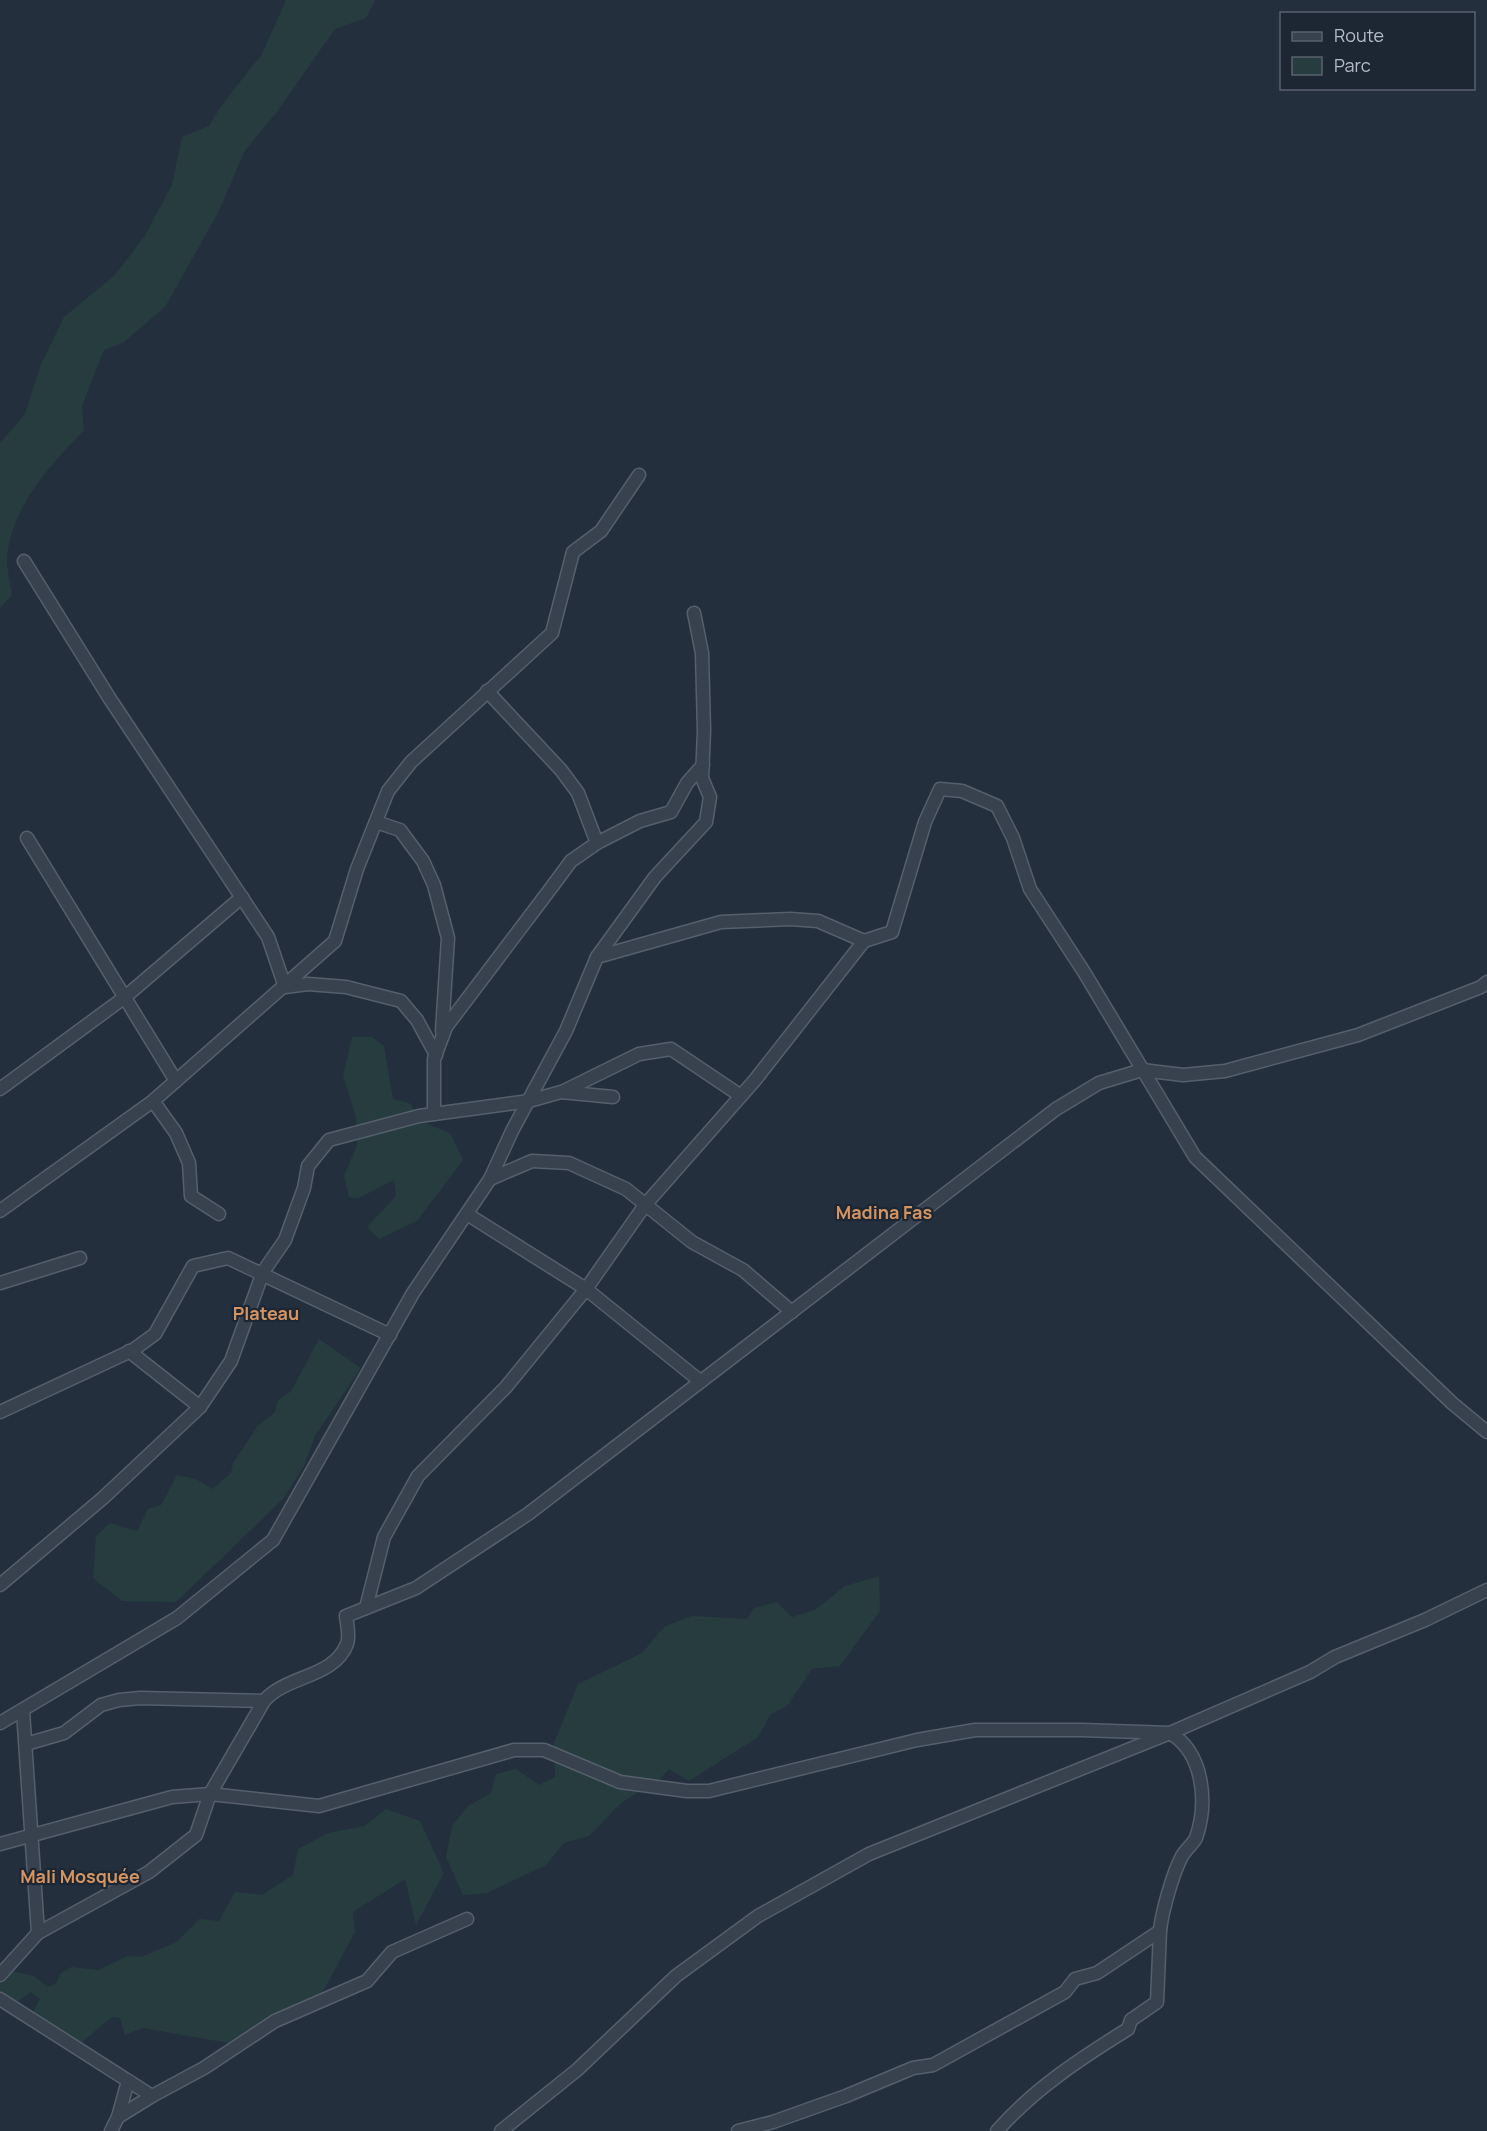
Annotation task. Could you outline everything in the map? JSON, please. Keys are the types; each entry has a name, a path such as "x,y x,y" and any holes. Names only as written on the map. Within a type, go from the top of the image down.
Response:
{"street":[{"path":"0,1210 153,1101 285,987 334,941 357,869 388,791 411,762 552,633 573,552 601,531 639,475"},
{"path":"24,561 110,699 268,937 285,987"},
{"path":"0,1723 23,1712 177,1618 273,1540 412,1293 490,1179 512,1131 566,1031 597,957 655,878 706,822 710,797 702,778 702,653 694,613"},
{"path":"488,691 572,785 597,843"},
{"path":"434,1114 436,1055 446,1027 571,861 597,843 640,821 671,812 687,783 703,765"},
{"path":"366,1608 384,1537 418,1476 506,1387 586,1289 645,1205 741,1096 864,941 892,932 925,822 940,789 962,791 997,806 1013,838 1030,889 1084,972 1195,1157 1452,1403 1487,1432"},
{"path":"376,822 400,830 423,861 434,885 448,938 442,1037"},
{"path":"27,838 176,1081"},
{"path":"0,1089 125,997 242,897"},
{"path":"597,957 721,922 790,919 818,921 864,941"},
{"path":"0,1975 38,1933 149,1872 196,1835 210,1794 264,1701 273,1690 337,1660 348,1642 346,1616 416,1588 528,1514 1056,1109 1099,1083 1142,1070 1183,1075 1225,1071 1358,1035 1481,987 1487,982"},
{"path":"285,987 308,984 346,987 401,1001 417,1020 436,1055"},
{"path":"0,1586 103,1498 200,1407 231,1361 263,1272 285,1240 304,1188 308,1166 329,1140 434,1114 530,1101 561,1092 639,1054 671,1049 741,1096"},
{"path":"561,1092 613,1097"},
{"path":"153,1101 177,1133 189,1163 191,1197 219,1214"},
{"path":"490,1179 532,1161 569,1162 626,1189 692,1242 742,1270 792,1311"},
{"path":"466,1214 586,1289 700,1381"},
{"path":"0,1283 80,1258"},
{"path":"0,1412 129,1351 154,1334 192,1266 228,1258 263,1272 390,1335"},
{"path":"129,1351 200,1407"},
{"path":"501,2131 577,2070 676,1976 758,1916 869,1854 1170,1733 1310,1672 1335,1657 1425,1620 1487,1590"},
{"path":"26,1744 64,1734 101,1705 118,1700 140,1698 264,1701"},
{"path":"23,1712 38,1933"},
{"path":"0,1844 172,1797 210,1794 319,1806 514,1750 544,1750 620,1782 687,1791 709,1791 916,1740 975,1730 1170,1733 1187,1747 1200,1774 1201,1808 1196,1839 1181,1857 1162,1914 1156,2002 1131,2020 1128,2028 1080,2060 1018,2108 997,2131"},
{"path":"118,2117 204,2068 274,2021 367,1981 392,1952 467,1919"},
{"path":"738,2131 773,2122 846,2096 913,2068 933,2065 1065,1992 1075,1979 1097,1973 1160,1931"},
{"path":"0,1999 152,2096"},
{"path":"111,2131 118,2117 128,2081"}],"green space":[{"path":"286,0 375,0 366,18 335,29 276,113 244,152 219,211 165,307 124,342 104,350 82,406 84,430 37,484 12,531 7,554 12,595 0,608 0,443 25,414 41,364 64,317 115,275 144,237 172,185 182,137 209,126 221,106 262,54"},
{"path":"352,1037 371,1037 384,1046 393,1099 409,1103 425,1123 450,1133 463,1160 417,1221 379,1239 367,1227 396,1196 394,1180 359,1198 349,1197 344,1176 357,1145 356,1116 343,1076"},
{"path":"319,1339 361,1368 315,1436 304,1466 283,1499 176,1602 122,1601 93,1578 96,1536 110,1523 137,1531 148,1509 161,1505 177,1475 196,1479 213,1489 231,1473 233,1463 257,1427 275,1412 278,1400 291,1391"},
{"path":"879,1576 880,1611 840,1666 812,1669 787,1706 771,1714 758,1737 689,1781 669,1769 659,1780 621,1803 589,1836 564,1843 546,1865 487,1893 463,1895 446,1857 452,1826 468,1806 491,1793 496,1774 516,1769 539,1785 555,1777 554,1743 578,1684 642,1653 665,1626 692,1616 747,1619 754,1608 777,1602 792,1617 815,1610 845,1586"},
{"path":"386,1809 420,1821 444,1873 416,1925 405,1879 353,1912 355,1932 319,1999 228,2043 143,2028 125,2035 120,2018 112,2017 81,2043 72,2041 33,2011 40,1999 31,1992 18,2001 0,1998 0,1980 8,1970 34,1976 47,1987 56,1984 60,1974 71,1967 98,1970 128,1956 141,1957 177,1942 199,1919 219,1921 235,1892 262,1895 293,1875 298,1849 328,1833 365,1826"}],"district":[{"name":"Madina Fas","path":"884,1213"},
{"name":"Plateau","path":"266,1314"},
{"name":"Mali Mosquée","path":"80,1877"}]}
